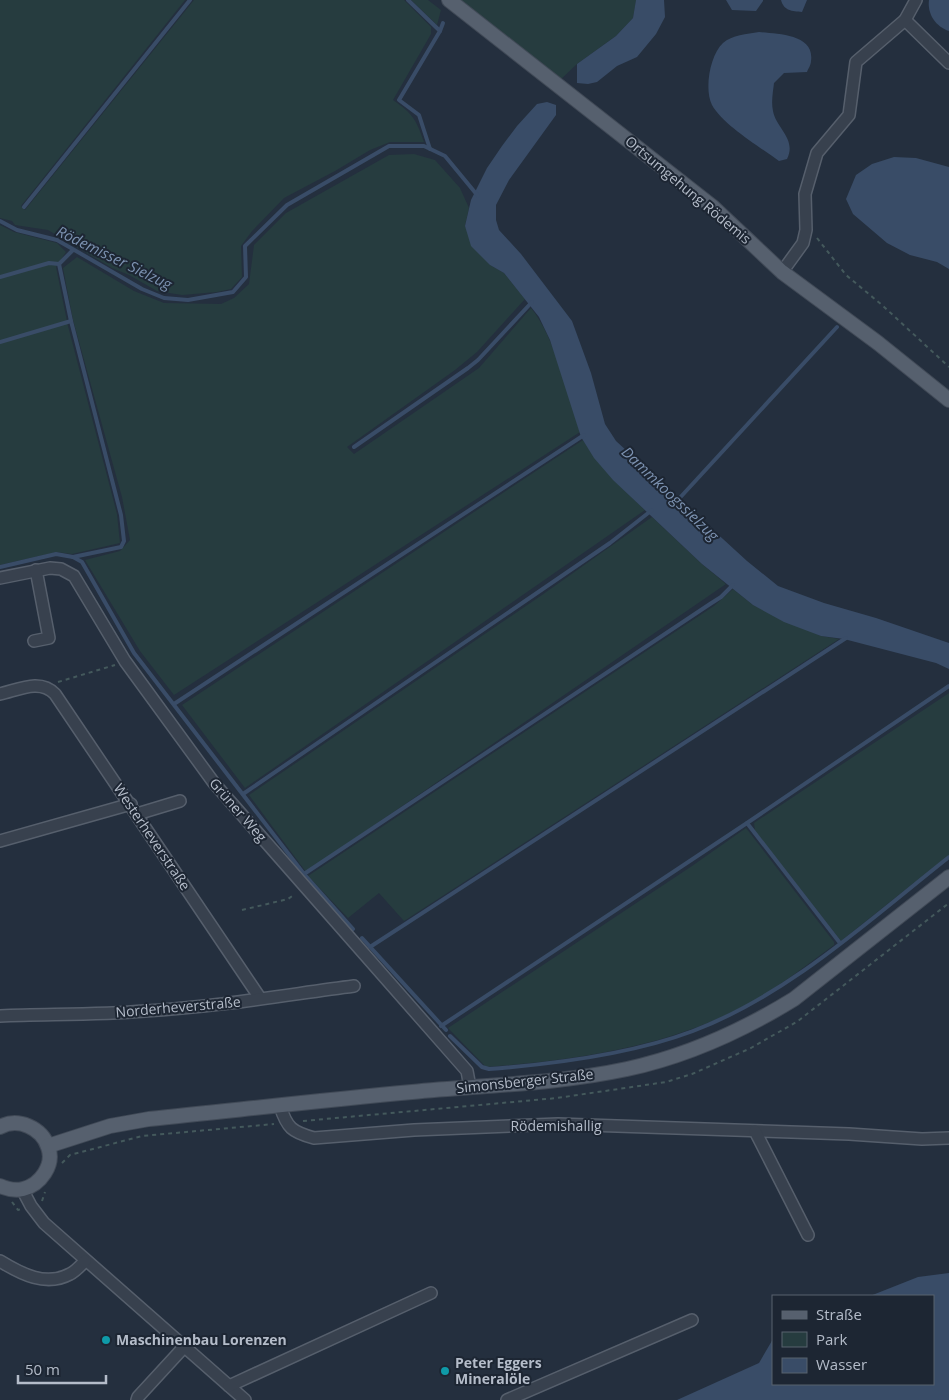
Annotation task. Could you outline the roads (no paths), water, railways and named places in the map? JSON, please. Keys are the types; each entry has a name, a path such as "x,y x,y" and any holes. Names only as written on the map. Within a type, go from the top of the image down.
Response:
{"main road":[{"name":"Ortsumgehung Rödemis","path":"449,0 713,207 782,272 878,343 949,400"},
{"name":"Simonsberger Straße","path":"48,1146 110,1126 139,1121 574,1078 628,1069 689,1052 734,1033 794,999 949,877"},
{"path":"0,1127 15,1123 27,1125 38,1131 48,1146 48,1165 43,1176 34,1185 22,1190 10,1190 0,1186"}],"street":[{"path":"782,272 803,243 806,230 805,194 817,153 849,115 856,62 905,20 916,0"},
{"path":"905,20 949,63"},
{"name":"Grüner Weg","path":"0,578 50,568 61,569 74,576 125,662 214,783 467,1070 470,1087"},
{"path":"34,641 49,638 36,570"},
{"name":"Westerheverstraße","path":"0,694 37,685 50,688 134,809 260,998"},
{"path":"0,841 134,809 180,801"},
{"name":"Norderheverstraße","path":"0,1016 145,1012 233,1003 354,986"},
{"name":"Rödemishallig","path":"280,1106 286,1123 300,1134 314,1138 414,1130 558,1124 849,1134 922,1139 949,1138"},
{"path":"755,1131 808,1235"},
{"path":"22,1190 44,1223 245,1400"},
{"path":"0,1261 39,1280 55,1280 72,1274 85,1261"},
{"path":"229,1386 431,1293"},
{"path":"511,1398 692,1320"},
{"path":"138,1400 138,1397 184,1347"}],"water":[{"path":"636,0 664,0 665,17 656,34 637,57 617,66 597,82 588,84 577,83 577,64 616,36 633,18"},
{"path":"726,0 763,1 756,11 732,10"},
{"path":"781,0 807,0 802,12 786,8"},
{"path":"929,0 949,0 949,31 933,19 929,10"},
{"path":"759,32 784,35 801,40 811,52 811,62 807,72 784,73 774,83 773,111 789,145 787,159 779,161 724,120 717,113 710,98 710,72 718,48 731,38"},
{"name":"Dammkoogssielzug","path":"547,102 556,105 556,115 509,180 496,205 496,220 499,230 521,254 572,321 591,373 605,424 616,441 747,561 778,586 824,603 876,618 949,643 949,669 936,663 844,639 821,636 784,622 753,605 702,564 613,480 594,458 581,437 550,340 539,317 504,273 490,265 471,246 465,226 471,200 487,168 517,126 537,104"},
{"path":"894,157 916,158 949,167 949,269 937,262 910,255 887,243 853,214 846,199 856,175 872,164"},
{"path":"949,1273 949,1400 677,1400 759,1363 772,1341 772,1385 934,1385 934,1295 873,1295 918,1277"}],"waterway":[{"path":"24,207 190,0"},
{"path":"408,0 440,31 399,100 419,115 430,149"},
{"path":"440,31 443,23"},
{"name":"Rödemisser Sielzug","path":"0,221 17,230 57,240 142,289 164,298 188,300 233,292 246,277 245,246 287,205 389,146 424,146 445,156 478,196"},
{"path":"73,250 59,264 71,321 121,515 124,541 121,547 73,557"},
{"path":"0,277 49,263 59,264"},
{"path":"354,447 478,360 532,302"},
{"path":"0,342 71,321"},
{"name":"Dammkoogssielzug","path":"676,502 837,327"},
{"path":"174,704 584,435"},
{"path":"243,794 610,543 652,510"},
{"path":"0,567 56,554 73,557 82,562 134,653 304,874 353,929"},
{"path":"304,874 721,597 733,585"},
{"path":"370,947 846,638"},
{"path":"441,1026 949,686"},
{"path":"747,823 840,943"},
{"path":"450,1036 482,1067 489,1069 593,1057 645,1046 693,1031 763,997 796,976 858,930 949,857"},
{"path":"362,938 446,1030"}],"place":[{"name":"Maschinenbau Lorenzen","path":"106,1340"},
{"name":"Peter Eggers Mineralöle","path":"445,1371"}]}
